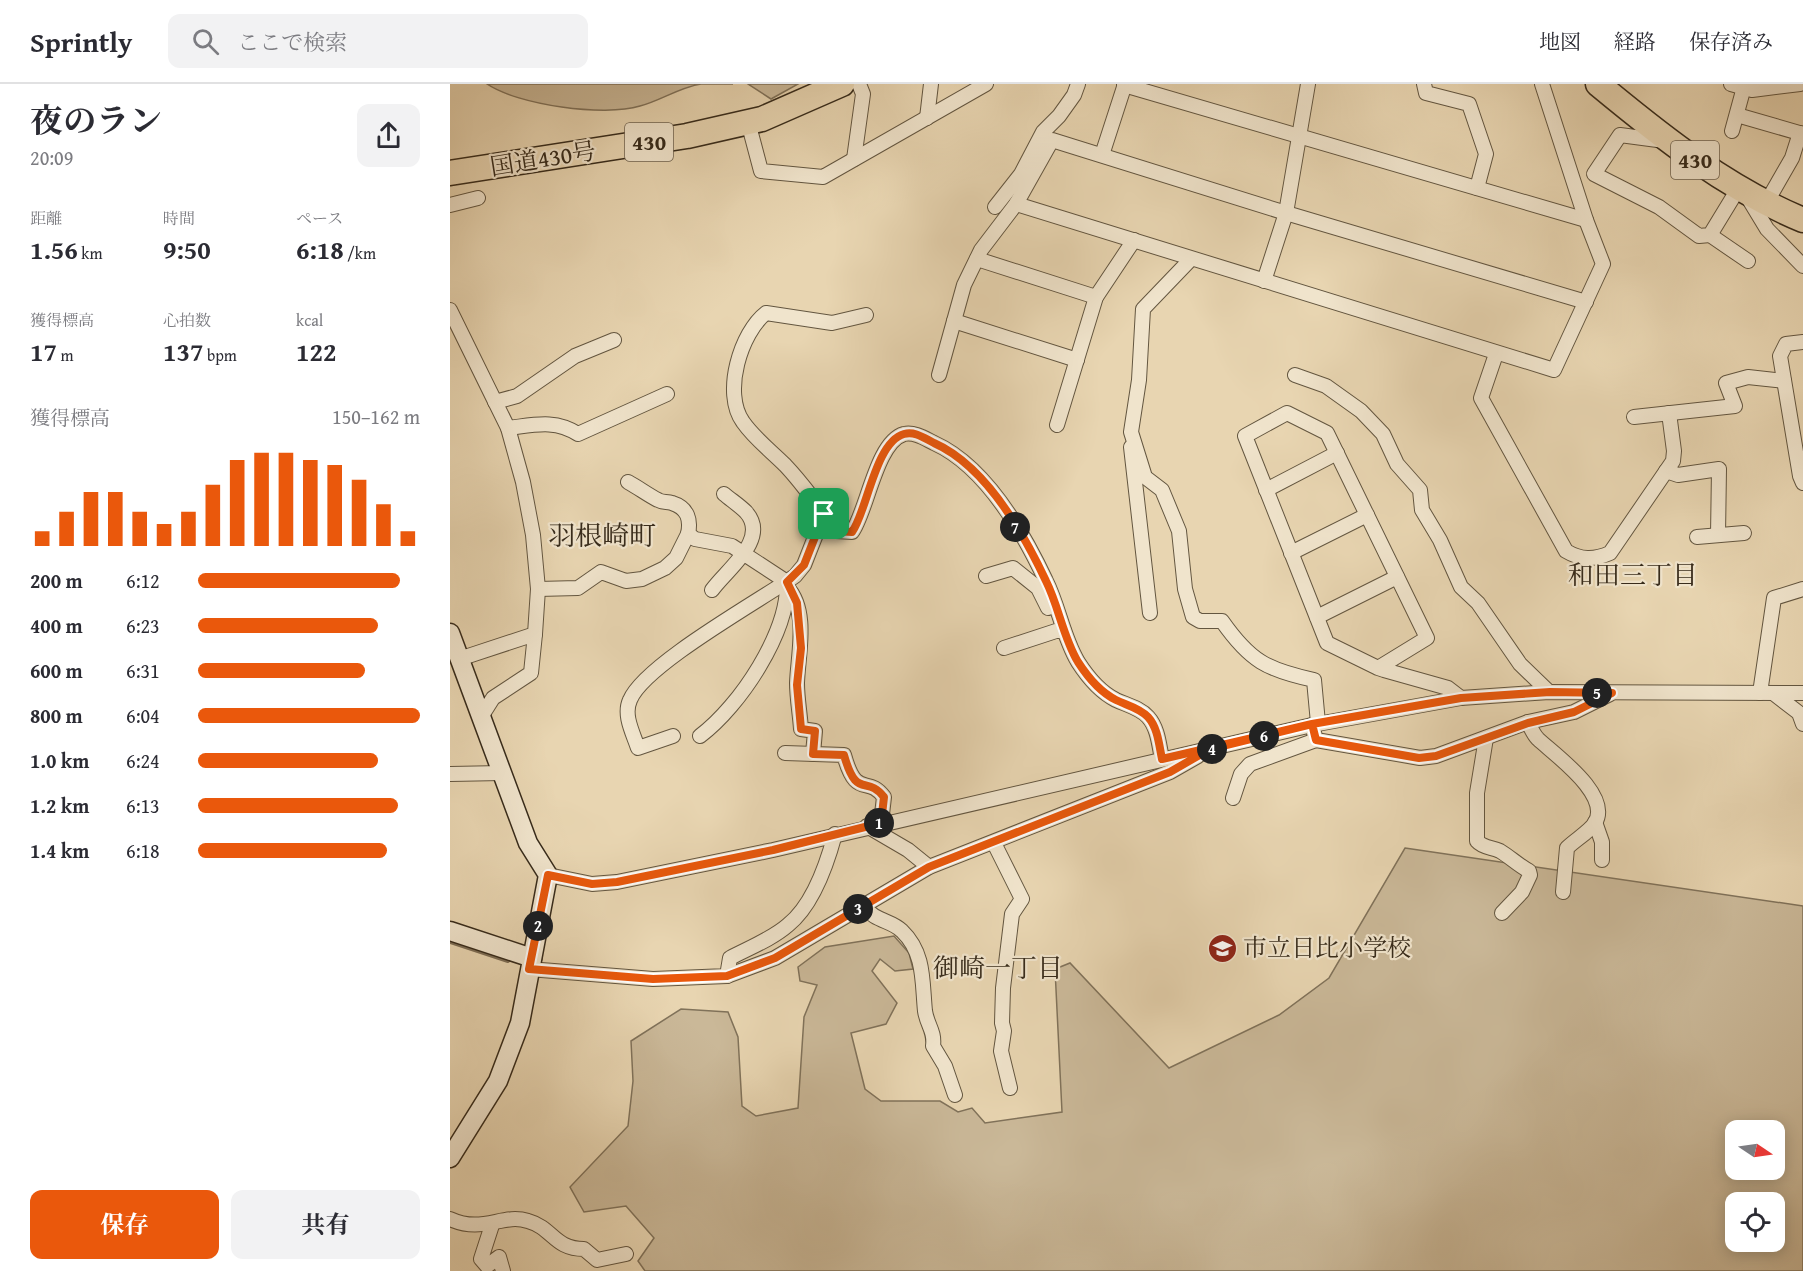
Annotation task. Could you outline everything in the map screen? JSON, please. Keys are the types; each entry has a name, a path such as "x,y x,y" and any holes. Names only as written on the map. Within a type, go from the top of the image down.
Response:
{"highway":[{"name":"430","path":"1598,84 1667,141 1749,196 1803,220"},
{"name":"国道430号","path":"450,173 687,136 762,119 836,85"}],"street":[{"path":"854,159 864,94 859,84"},
{"path":"927,118 931,84"},
{"path":"748,122 761,171 823,177 986,84"},
{"path":"939,375 963,285 977,259 1016,204 1048,136 1074,95 1078,84"},
{"path":"1264,281 1286,213 1308,84"},
{"path":"1424,84 1426,93 1469,104 1486,154 1477,188"},
{"path":"1016,204 1496,354 1554,370 1604,264 1586,220 1542,84"},
{"path":"1732,131 1737,115 1738,86 1752,90 1800,84"},
{"path":"1102,155 1124,85 1586,220"},
{"path":"1710,235 1792,158 1802,133 1737,115"},
{"path":"1667,141 1620,135 1594,174 1659,207 1699,236 1710,235 1748,261"},
{"path":"1048,136 1286,213 1586,302"},
{"path":"995,207 1048,136"},
{"path":"1749,196 1767,229 1800,263 1803,274"},
{"path":"450,205 478,198"},
{"path":"1057,425 1096,297 1134,240"},
{"path":"977,259 1096,297"},
{"path":"1150,613 1130,456 1131,432 1139,380 1143,309 1191,259"},
{"path":"450,310 508,428 531,524 538,589 531,673 494,698 481,717"},
{"path":"866,315 832,323 766,313 754,322 736,367 734,395 741,421 787,467 836,531 852,532 858,525 870,482 891,445 901,435 912,433 943,447 973,469 1004,506 1047,582 1060,631"},
{"path":"954,321 1077,360"},
{"path":"495,402 517,396 575,356 614,340"},
{"path":"1803,342 1786,344 1780,356 1803,483"},
{"path":"1496,354 1481,398 1566,551 1576,557 1588,558 1610,553 1666,471 1673,460 1674,451 1669,413"},
{"path":"1295,375 1326,386 1361,411 1383,434 1397,464 1420,490 1422,510 1440,540 1461,587 1478,603 1520,663 1550,692"},
{"path":"1634,417 1736,406 1726,384 1748,377 1784,381"},
{"path":"508,428 552,423 565,426 578,434 667,394"},
{"path":"1378,668 1427,638 1327,433 1287,412 1245,436 1327,643 1378,668 1448,688 1461,698"},
{"path":"1131,432 1145,477 1162,490 1179,531 1185,589 1193,617 1200,621 1222,621 1236,641 1270,668 1314,680 1316,740"},
{"path":"1266,490 1337,453"},
{"path":"1666,471 1678,475 1719,469 1718,535"},
{"path":"538,589 578,588 601,572 626,581 642,579 666,568 676,558 688,534 688,515 683,509 672,503 662,502 628,482"},
{"path":"712,590 728,569 746,554 753,526 747,513 724,494"},
{"path":"673,736 638,748 627,715 629,701 638,686 659,667 787,584 804,565 824,514"},
{"path":"1291,553 1367,515"},
{"path":"1697,537 1744,533"},
{"path":"688,534 709,542 721,542 746,554 787,584 794,595 801,648 797,685 801,729 815,731 813,754"},
{"path":"986,576 1013,568 1038,588 1060,631 1092,681 1113,699 1148,716 1156,729 1162,759"},
{"path":"1317,617 1397,577"},
{"path":"700,736 729,710 767,651 779,626 787,584"},
{"path":"1766,693 1774,598 1803,589"},
{"path":"1004,648 1060,631"},
{"path":"450,633 528,843 548,875 520,1023 498,1081 450,1158"},
{"path":"459,660 535,634"},
{"path":"548,875 592,884 617,882 1315,724 1461,698 1550,692 1803,693"},
{"path":"1233,798 1241,774 1250,764 1316,740 1419,758 1436,756 1528,723 1574,712 1612,693"},
{"path":"1766,693 1799,713 1803,724"},
{"path":"1528,723 1535,737 1566,761 1595,799 1599,808 1595,822 1567,848 1563,892"},
{"path":"1486,738 1477,793 1477,842 1501,851 1510,861 1529,871 1530,874 1522,892 1502,913"},
{"path":"450,931 531,964 653,979 727,976 775,958 929,867 1170,772 1210,749"},
{"path":"785,753 844,755 850,775 857,785 879,790 884,797 874,824"},
{"path":"450,774 502,773"},
{"path":"1595,822 1602,842 1602,860"},
{"path":"874,824 929,867"},
{"path":"727,976 730,958 788,926 805,905 829,857 835,834"},
{"path":"994,843 1022,899 1012,914 1003,988 1002,1023 1005,1031 1001,1051 1010,1088"},
{"path":"862,906 873,918 901,930 919,955 925,985 925,1013 934,1034 933,1046 945,1066 955,1095"},
{"path":"450,1219 471,1226 515,1219 527,1220 541,1227 568,1249 584,1249 597,1260 626,1254"},
{"path":"492,1224 481,1259 487,1266 500,1257 503,1271"}],"shaded area":[{"path":"487,84 701,84 640,106 605,110 540,103 519,98"},
{"path":"748,84 798,84 771,99"},
{"path":"1405,848 1803,906 1803,1271 645,1271 638,1261 654,1238 626,1206 584,1212 570,1187 628,1126 633,1081 631,1041 681,1009 728,1012 738,1037 742,1106 756,1116 798,1108 804,1017 817,985 800,981 798,967 825,947 894,936 909,953 913,969 895,971 880,959 872,971 897,1003 886,1024 851,1033 865,1089 881,1101 940,1101 958,1112 972,1108 985,1123 1062,1112 1055,969 1070,963 1169,1068 1279,1015 1329,978"}],"waterway":[{"path":"450,942 508,961"}],"place":[{"name":"市立日比小学校","path":"1222,948"}],"district":[{"name":"羽根崎町","path":"602,536"},
{"name":"和田三丁目","path":"1633,575"},
{"name":"御崎一丁目","path":"998,968"}],"route":[{"path":"824,514 804,565 787,582 787,587 797,603 801,648 797,685 801,729 815,731 813,754 844,755 850,775 857,785 879,790 884,797 881,823 773,850 617,882 592,884 548,875 529,969 653,979 698,979 727,976 775,958 929,867 1170,772 1210,749 1312,724 1461,698 1550,692 1612,693 1574,712 1528,723 1436,756 1419,758 1316,740 1312,724 1162,759 1156,729 1148,716 1113,699 1092,681 1077,660 1047,582 1004,506 973,469 943,447 912,433 901,435 891,445 870,482 858,525 852,532 836,531 824,514"}]}
